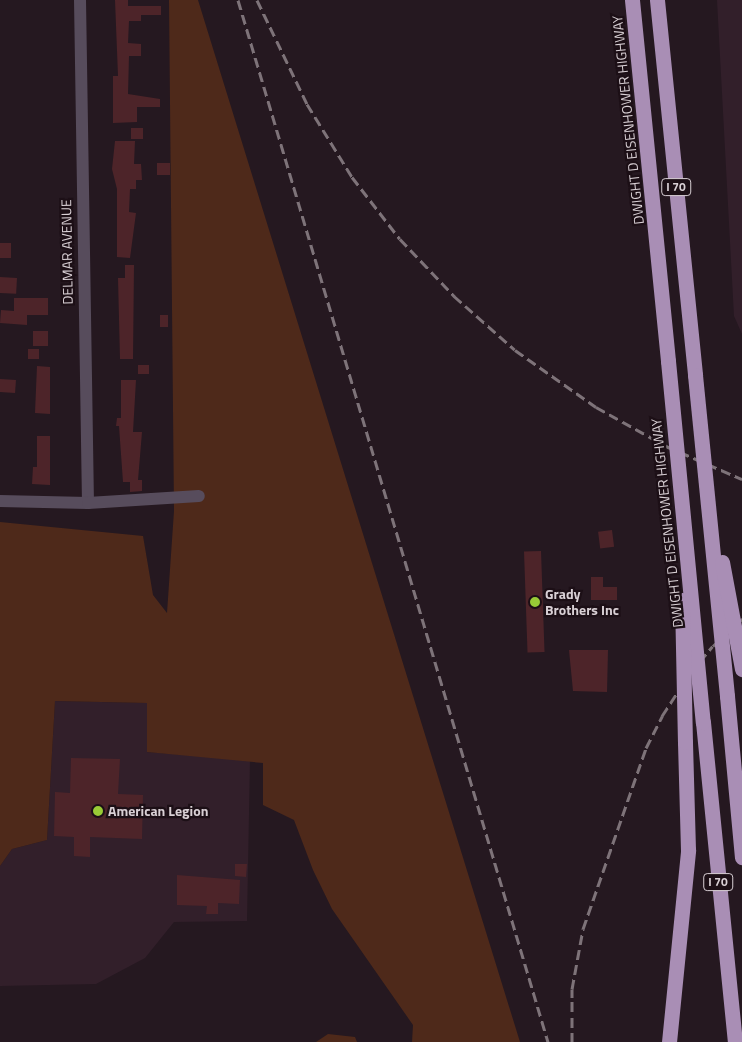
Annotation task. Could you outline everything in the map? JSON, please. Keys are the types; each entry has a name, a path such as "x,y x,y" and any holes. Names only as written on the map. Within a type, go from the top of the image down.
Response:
{"highway":[{"name":"DWIGHT D EISENHOWER HIGHWAY","path":"632,0 735,1042"},
{"name":"I 70","path":"657,0 742,857"},
{"path":"705,477 742,669"},
{"path":"669,1042 688,850 680,489"}],"street":[{"name":"DELMAR AVENUE","path":"80,0 88,503"},
{"path":"0,501 88,503 199,496"}],"shaded area":[{"path":"169,0 198,0 520,1042 412,1042 413,1025 332,909 313,870 294,820 263,805 263,763 147,752 147,703 55,701 47,840 12,849 0,866 0,522 143,536 153,595 167,613 174,511"},
{"path":"717,0 742,0 742,334 734,316"},
{"path":"55,701 147,703 147,752 250,760 247,921 174,922 145,958 96,984 0,986 0,866 12,849 47,840"},
{"path":"328,1034 355,1037 357,1042 316,1042"}],"building":[{"path":"115,0 128,0 128,6 161,6 161,15 141,15 141,21 129,21 128,43 141,44 141,56 129,56 128,94 160,99 160,107 137,107 137,122 113,123 113,76 118,76"},
{"path":"131,128 143,128 143,139 131,139"},
{"path":"115,141 135,141 134,164 141,164 142,180 136,180 136,189 130,189 129,212 136,213 130,258 117,257 117,189 112,169"},
{"path":"157,163 170,163 170,175 157,175"},
{"path":"0,243 11,243 11,258 0,258"},
{"path":"125,265 134,265 133,359 120,359 118,278 125,278"},
{"path":"0,277 17,278 16,294 0,293"},
{"path":"14,298 48,298 48,315 27,315 27,325 0,323 1,310 14,311"},
{"path":"160,315 168,315 168,327 160,327"},
{"path":"33,331 48,331 48,346 33,346"},
{"path":"28,349 39,349 39,359 28,359"},
{"path":"138,365 149,365 149,374 138,374"},
{"path":"37,366 50,367 50,414 35,413"},
{"path":"0,379 16,380 15,393 0,392"},
{"path":"121,380 136,380 133,432 142,432 138,480 142,480 142,491 130,492 130,482 123,482 119,426 116,426 117,418 121,418"},
{"path":"37,436 50,436 50,485 32,484 33,467 37,467"},
{"path":"612,530 614,547 600,549 598,532"},
{"name":"Grady Brothers Inc","path":"541,551 545,652 528,653 524,552"},
{"path":"591,577 603,577 603,587 617,587 617,600 591,600"},
{"path":"569,650 608,650 607,692 573,691"},
{"path":"71,758 120,759 118,794 143,795 142,839 90,837 90,857 74,856 74,837 54,836 55,792 70,793"},
{"path":"235,864 247,864 246,877 235,876"},
{"path":"177,875 240,880 239,904 218,903 218,914 206,914 207,906 177,905"}],"railway":[{"path":"238,0 548,1042"},
{"path":"257,0 307,104 352,177 400,239 454,296 515,350 596,407 666,446 742,479"},
{"path":"572,1042 572,989 583,929 646,748 662,716 690,673 713,646 742,619"}],"place":[{"name":"Grady Brothers Inc","path":"535,602"},
{"name":"American Legion","path":"98,811"}]}
